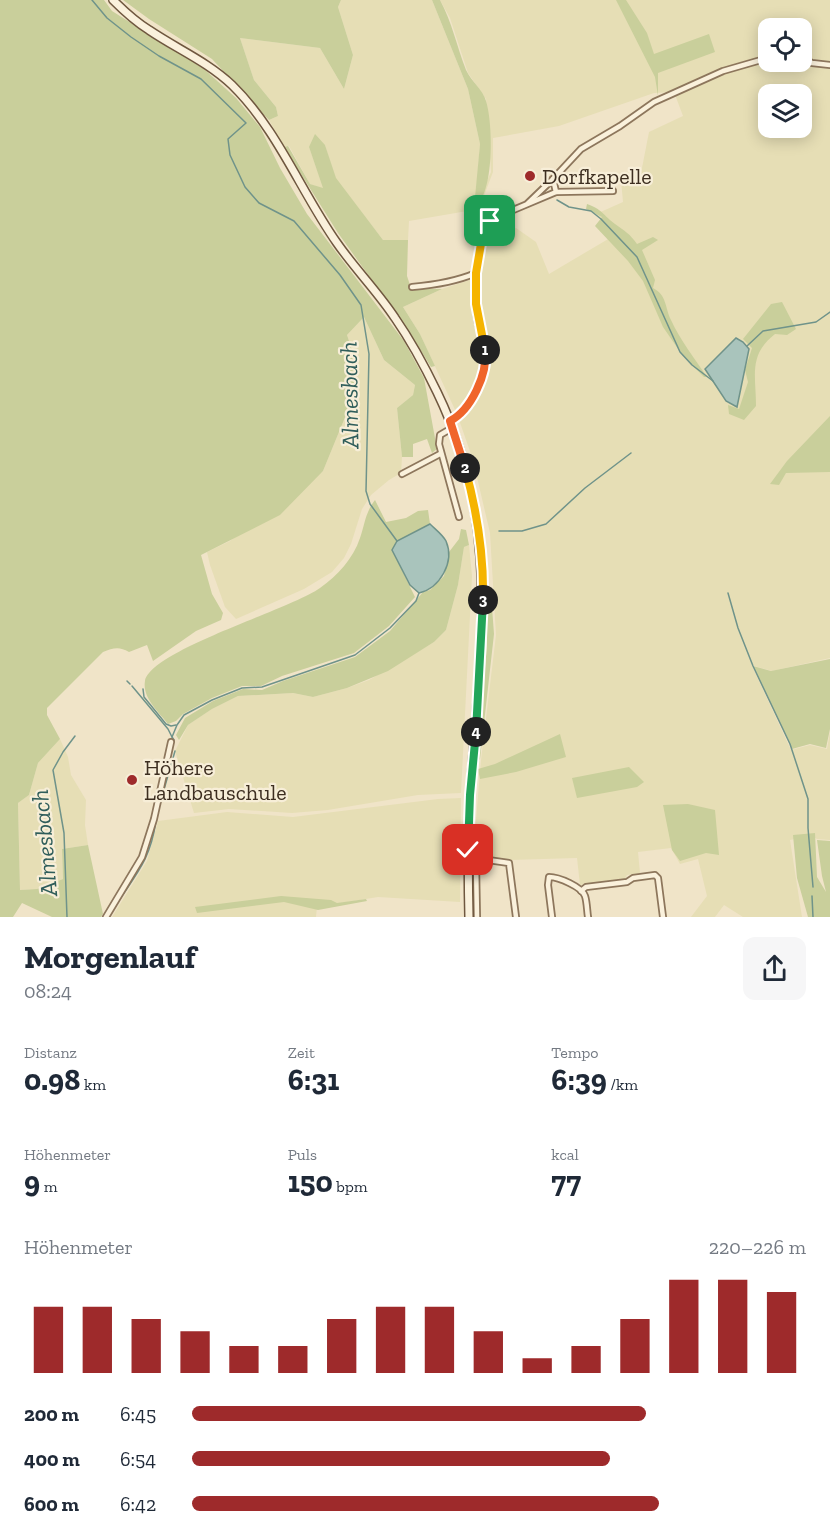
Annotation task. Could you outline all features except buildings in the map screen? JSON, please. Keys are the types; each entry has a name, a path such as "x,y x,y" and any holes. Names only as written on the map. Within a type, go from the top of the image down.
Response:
{"main road":[{"path":"113,0 149,31 220,74 265,124 314,209 395,318 429,376 451,424 471,490 481,554 483,592 470,795 469,917"}],"street":[{"path":"527,204 581,149 654,102 723,71 758,61"},
{"path":"812,63 830,65"},
{"path":"553,179 556,192"},
{"path":"459,517 440,454 440,435 468,405 486,360 477,317 476,273 482,238 487,226 499,216 556,192 613,191"},
{"path":"412,287 450,282 476,273"},
{"path":"402,474 440,454"},
{"path":"106,917 142,857 154,819 171,742"},
{"path":"477,917 477,859 509,863 516,917"},
{"path":"581,891 585,887 627,882 633,878 655,875 658,878 663,917"},
{"path":"552,917 549,877 555,877 581,891 585,896 588,917"}],"shaded area":[{"path":"341,0 432,0 468,89 480,144 475,207 491,172 486,99 468,73 450,18 440,0 830,0 830,658 772,671 754,666 753,668 791,750 810,745 827,749 830,732 830,840 817,839 812,836 790,840 802,917 743,917 724,905 715,917 691,917 707,896 698,859 680,864 671,848 638,852 640,873 627,875 624,881 580,885 577,858 510,860 473,856 481,760 496,635 490,533 473,460 457,414 420,334 403,307 442,289 479,277 488,235 497,236 516,228 536,242 549,274 615,235 596,214 623,202 621,180 641,173 649,132 683,116 674,92 654,93 559,126 493,138 493,172 479,209 409,221 408,240 383,240 335,178 325,145 309,147 324,189 310,184 289,146 284,147 269,120 278,116 276,107 254,80 240,38 320,48 344,89 353,55 338,7"},
{"path":"364,317 384,360 415,385 413,395 397,408 402,457 401,473 371,495 362,509 344,558 332,572 304,589 236,619 225,607 207,552 230,541 323,471 348,410 359,370 347,335"},
{"path":"469,545 472,576 461,793 418,795 328,810 292,813 229,809 194,813 175,751 188,725 238,696 293,693 313,697 347,688 369,680 434,642 446,630 458,585 464,547"},
{"path":"60,739 68,757 71,775 86,800 85,825 88,845 62,849 63,879 37,889 20,890 18,803 29,795 38,763"},
{"path":"461,798 460,902 378,897 317,907 316,917 112,917 147,861 158,821 227,812 293,817"}],"green space":[{"path":"0,0 104,0 112,11 204,69 236,98 260,127 280,168 307,214 404,341 424,378 437,449 432,453 427,439 413,444 413,457 402,457 397,408 413,395 415,385 384,360 364,317 347,335 359,370 348,410 323,471 280,515 201,555 212,594 223,613 221,620 196,631 153,661 147,645 129,652 116,648 103,652 47,708 47,715 60,739 38,763 29,795 18,803 20,890 37,889 63,879 62,849 88,845 103,914 101,917 52,917 22,903 13,917 0,917"},
{"path":"123,0 341,0 338,7 353,55 344,89 320,48 240,38 254,80 276,107 278,116 269,120 212,59"},
{"path":"432,0 440,0 466,70 480,89 488,111 491,141 489,174 481,200 474,208 480,144 468,89"},
{"path":"616,0 626,0 647,33 654,54 709,34 715,52 658,73 658,96 655,77"},
{"path":"315,134 325,145 336,178 383,240 408,240 407,276 411,288 442,289 403,307 420,334 435,366 431,367 410,333 338,233 284,147 288,146 310,184 323,188 309,147"},
{"path":"587,204 599,210 637,244 653,237 658,240 642,250 655,280 653,288 661,294 683,342 707,377 704,377 683,356 663,327 643,281 628,261 595,226 602,217 586,209"},
{"path":"782,302 796,329 787,335 775,334 761,350 755,367 756,406 744,420 729,414 728,405 739,409 748,382 745,370 752,348 743,339 771,304"},
{"path":"830,416 830,472 786,473 779,485 770,484 787,461"},
{"path":"375,500 386,522 428,510 430,524 397,541 392,550 415,597 389,626 354,653 282,676 261,686 242,686 212,698 168,724 146,693 145,681 153,669 171,656 195,644 304,597 327,583 339,572 353,553 367,514"},
{"path":"461,529 466,530 469,545 464,547 458,585 446,630 434,642 388,671 347,688 313,697 293,693 238,696 188,725 179,740 176,735 185,718 213,701 243,689 262,690 355,657 390,631 423,592 430,590 444,576 449,552 459,539"},
{"path":"491,594 494,634 480,759 477,762 487,645 487,595"},
{"path":"830,659 830,729 826,748 810,744 792,749 753,666 771,671"},
{"path":"560,734 566,757 516,772 480,779 478,769 495,764"},
{"path":"629,767 644,782 637,787 577,798 572,778"},
{"path":"688,804 715,810 719,855 706,853 680,861 672,850 663,805"},
{"path":"815,833 817,877 826,892 817,840 830,841 830,917 808,917 797,878 793,835"},
{"path":"281,896 331,900 337,903 366,899 367,901 318,910 284,902 197,913 195,907"}],"water":[{"path":"736,338 749,349 737,407 726,401 705,369"},
{"path":"430,524 446,541 449,557 439,580 427,590 419,593 410,585 392,550 397,541"}],"waterway":[{"name":"Almesbach","path":"92,0 107,18 131,37 159,56 201,79 246,123 228,139 230,155 245,187 259,203 294,221 340,275 361,305 369,354 366,491 370,504 397,541"},
{"path":"557,200 569,207 591,211 637,257 680,352 692,365 713,381"},
{"path":"747,346 763,331 816,322 830,312"},
{"path":"499,531 522,531 546,524 585,488 631,453"},
{"name":"Almesbach","path":"174,740 172,737 184,715 212,700 242,688 262,687 355,655 390,628 416,601 419,593"},
{"path":"728,593 738,628 753,666 790,744 808,799 813,887"},
{"name":"Almesbach","path":"127,681 130,684"},
{"name":"Almesbach","path":"132,686 172,737"},
{"name":"Almesbach","path":"143,689 144,697 166,724 176,725"},
{"name":"Almesbach","path":"67,917 64,833 53,770 75,736"},
{"path":"159,807 175,751"},
{"path":"114,908 146,858 156,821"},
{"path":"812,896 813,917"}],"place":[{"name":"Dorfkapelle","path":"530,176"},
{"name":"Höhere Landbauschule","path":"132,780"}],"route":[{"path":"468,850 482,642 483,592 477,521 471,490 450,421 460,416 468,405 486,360 477,317 475,290 483,231 490,221"}]}
